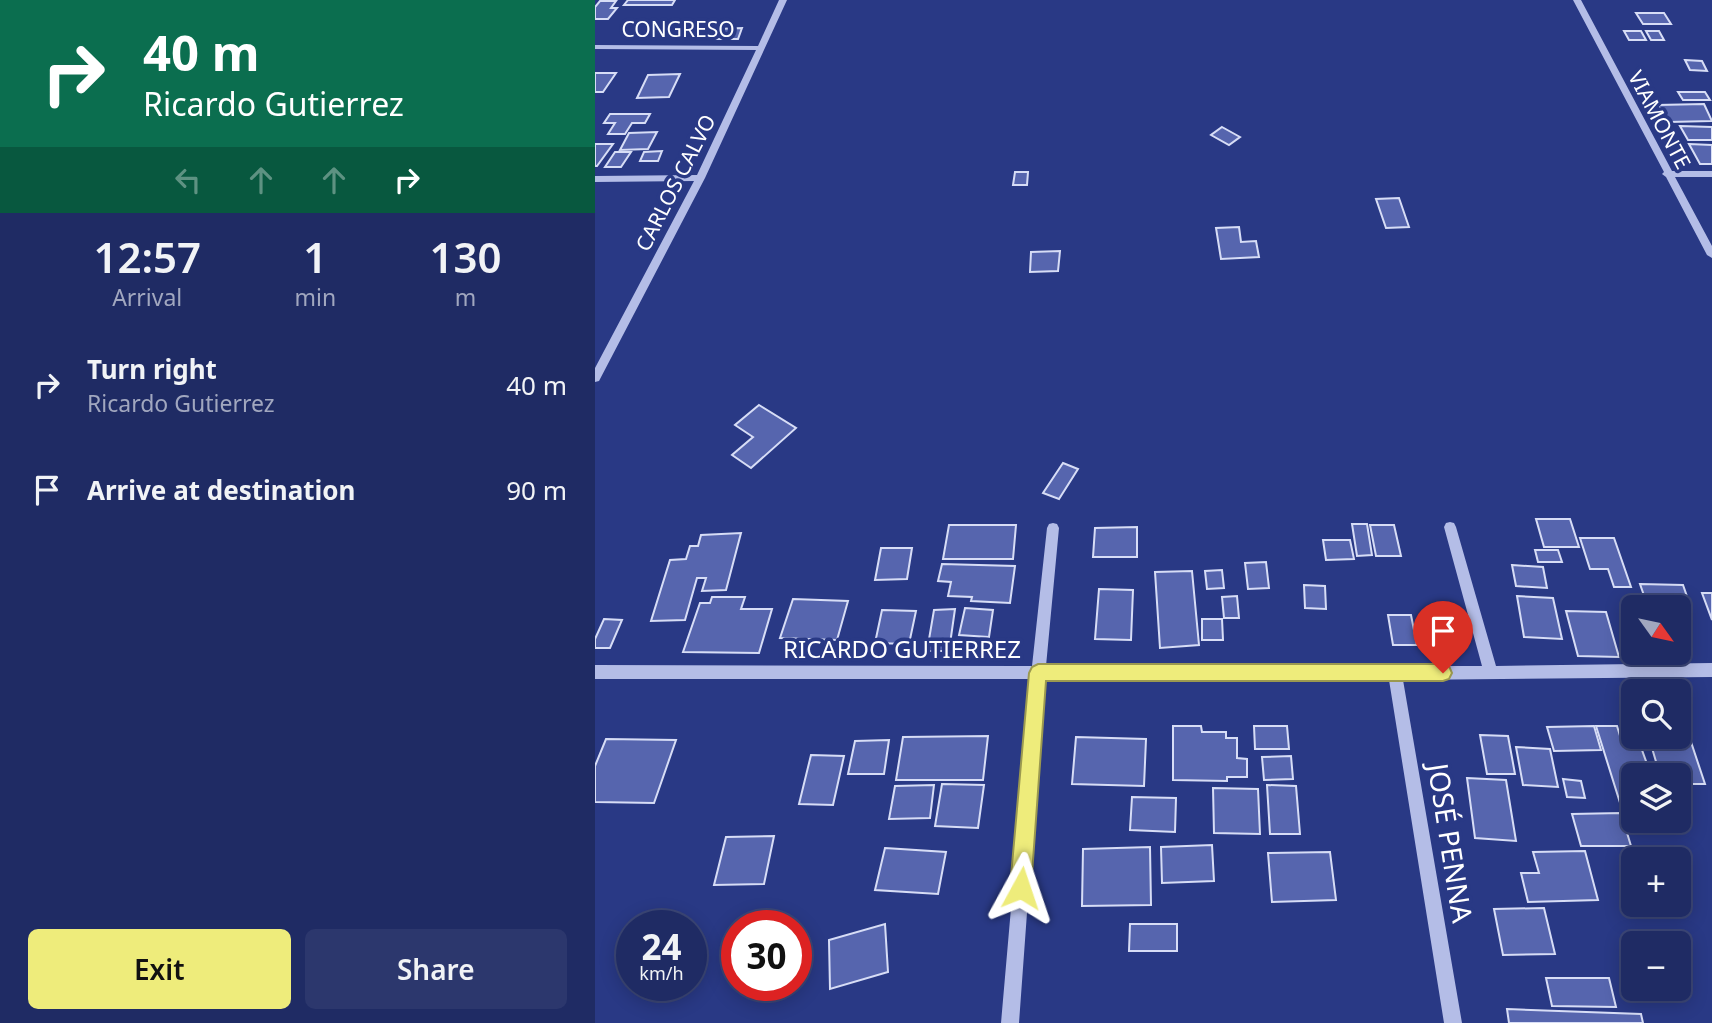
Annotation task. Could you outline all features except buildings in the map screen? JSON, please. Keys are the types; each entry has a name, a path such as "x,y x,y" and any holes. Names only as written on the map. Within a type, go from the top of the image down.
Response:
{"street":[{"name":"CARLOS CALVO","path":"596,375 700,178 783,0"},
{"name":"VIAMONTE","path":"1577,0 1712,255"},
{"name":"CONGRESO","path":"595,47 761,48"},
{"path":"1667,174 1712,174"},
{"path":"595,179 700,178"},
{"path":"1450,527 1491,673"},
{"path":"1010,1023 1038,673 1053,528"},
{"name":"RICARDO GUTIERREZ","path":"595,672 1491,673 1712,670"},
{"name":"JOSÉ PENNA","path":"1395,672 1453,1023"}],"route":[{"path":"1021,888 1038,673 1443,673"}]}
